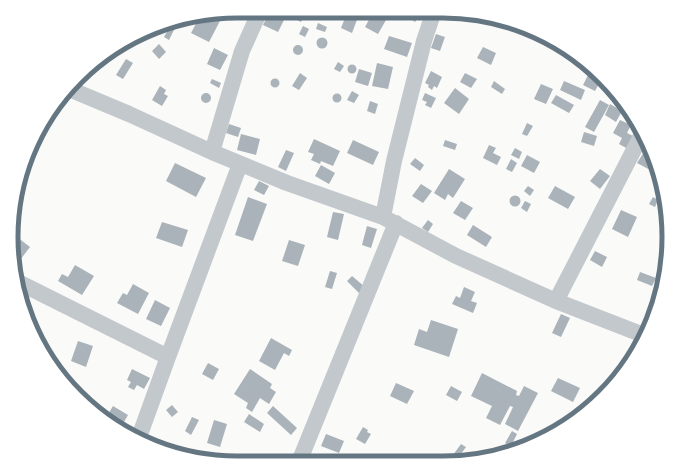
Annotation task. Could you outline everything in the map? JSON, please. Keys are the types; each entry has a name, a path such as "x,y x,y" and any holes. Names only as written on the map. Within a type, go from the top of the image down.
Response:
{"street":[{"path":"212,152 242,51 257,18"},
{"path":"301,456 390,220 394,161 424,41 432,18"},
{"path":"74,91 286,183 390,220 456,256 556,301 639,333"},
{"path":"556,301 639,140"},
{"path":"140,433 240,164"},
{"path":"23,284 168,357"}],"building":[{"path":"266,18 280,18 284,20 278,32 263,25"},
{"path":"295,18 303,18 301,22"},
{"path":"345,18 358,18 352,33 341,28"},
{"path":"370,18 382,18 386,20 378,34 365,27"},
{"path":"409,18 418,18 415,22"},
{"path":"221,19 209,42 191,33 197,22"},
{"path":"318,23 327,27 325,32 316,29"},
{"path":"303,26 309,29 305,37 299,34"},
{"path":"176,27 169,40 164,37 168,30"},
{"path":"436,34 445,37 440,51 431,48"},
{"path":"389,36 412,43 407,57 384,49"},
{"path":"320,38 324,38 326,39 326,47 320,48 317,45 317,41"},
{"path":"159,44 166,52 159,59 152,51"},
{"path":"298,45 303,50 298,55 293,50"},
{"path":"483,47 496,53 491,65 477,58"},
{"path":"214,48 228,55 220,70 207,64"},
{"path":"126,59 133,63 123,79 116,75"},
{"path":"338,62 344,66 340,72 334,69"},
{"path":"377,63 393,67 388,89 372,86"},
{"path":"352,64 357,69 352,74 347,69"},
{"path":"359,69 372,73 368,86 355,82"},
{"path":"431,71 442,77 437,88 434,86 432,90 428,87 429,85 425,83"},
{"path":"300,73 307,78 299,90 292,86"},
{"path":"465,73 477,79 471,88 460,82"},
{"path":"589,74 599,83 595,91 583,85"},
{"path":"275,78 280,83 275,88 270,83"},
{"path":"212,79 221,83 219,88 210,83"},
{"path":"494,81 505,89 502,94 491,87"},
{"path":"564,81 585,90 581,100 560,90"},
{"path":"541,84 553,89 546,104 534,99"},
{"path":"160,86 166,90 164,94 168,96 162,106 152,100"},
{"path":"455,88 469,99 459,114 444,103"},
{"path":"352,91 359,95 354,103 347,100"},
{"path":"204,93 208,93 210,94 210,102 204,103 201,100 201,96"},
{"path":"425,93 436,98 431,108 425,105 427,102 422,100"},
{"path":"335,94 339,94 341,98 339,102 335,102 333,100 333,96"},
{"path":"556,95 574,105 569,113 551,103"},
{"path":"600,100 609,105 594,132 585,127"},
{"path":"370,101 378,104 375,114 367,111"},
{"path":"610,104 622,111 616,122 605,115"},
{"path":"620,120 631,125 627,133 635,137 628,149 619,144 622,138 613,133"},
{"path":"527,123 533,126 527,136 522,134"},
{"path":"229,124 241,128 238,137 226,133"},
{"path":"584,132 597,136 594,146 581,142"},
{"path":"241,134 260,139 256,155 237,150"},
{"path":"314,139 340,151 333,166 321,161 320,164 311,160 314,154 308,152"},
{"path":"353,140 379,152 373,165 347,153"},
{"path":"445,140 457,144 455,150 443,146"},
{"path":"489,145 496,148 493,153 501,157 497,165 483,158"},
{"path":"515,148 522,152 519,159 511,155"},
{"path":"286,150 294,153 286,171 278,167"},
{"path":"644,151 651,171 637,163"},
{"path":"527,155 540,162 534,173 521,166"},
{"path":"415,158 424,165 420,171 410,164"},
{"path":"511,159 517,163 512,172 506,169"},
{"path":"175,163 206,178 196,197 166,181"},
{"path":"321,165 335,173 329,184 315,176"},
{"path":"449,169 465,179 453,198 448,194 445,200 434,193"},
{"path":"600,169 610,176 600,189 590,181"},
{"path":"259,181 269,186 264,195 254,190"},
{"path":"421,184 432,191 423,203 412,196"},
{"path":"528,186 534,190 530,196 524,191"},
{"path":"555,186 575,197 568,209 548,198"},
{"path":"515,195 519,197 521,201 519,205 515,207 511,205 509,201 511,197"},
{"path":"248,197 267,204 253,241 235,235"},
{"path":"653,197 658,200 655,207 649,204"},
{"path":"461,201 473,208 465,220 453,213"},
{"path":"525,201 531,204 527,212 521,208"},
{"path":"621,210 637,217 628,237 612,229"},
{"path":"333,212 344,214 338,240 327,237"},
{"path":"428,220 433,224 428,232 422,228"},
{"path":"162,222 188,230 182,247 156,238"},
{"path":"473,225 492,237 486,247 467,235"},
{"path":"367,226 377,229 371,248 362,245"},
{"path":"18,238 30,247 19,261"},
{"path":"289,240 305,245 298,266 282,261"},
{"path":"595,251 607,257 602,267 590,260"},
{"path":"75,265 94,276 82,295 58,281 62,274 68,277"},
{"path":"330,271 337,273 332,289 325,287"},
{"path":"640,272 656,278 652,286 637,280"},
{"path":"352,276 365,287 359,293 347,281"},
{"path":"133,284 149,293 138,314 117,303 123,293 127,295"},
{"path":"464,287 475,292 471,301 477,303 473,313 452,304 456,296 460,298"},
{"path":"155,300 170,308 161,326 146,319"},
{"path":"561,314 570,318 561,337 552,333"},
{"path":"431,320 458,329 449,357 414,345 419,329 427,332"},
{"path":"271,338 292,350 289,356 284,353 275,370 259,361"},
{"path":"78,341 93,346 86,367 71,361"},
{"path":"208,363 219,369 213,380 202,374"},
{"path":"132,369 150,378 144,389 137,385 134,390 128,387 131,382 127,380"},
{"path":"250,369 272,384 270,388 276,392 269,404 260,398 252,412 246,408 248,403 234,394"},
{"path":"482,373 517,391 516,395 519,396 524,386 538,393 518,431 505,424 513,407 510,406 500,425 486,418 492,406 471,396"},
{"path":"558,378 580,388 573,402 551,391"},
{"path":"396,383 414,391 407,404 390,396"},
{"path":"451,386 462,392 457,401 446,395"},
{"path":"172,405 178,412 172,417 166,410"},
{"path":"113,406 128,415 124,422 119,419 118,421 108,414"},
{"path":"273,406 297,428 291,435 267,413"},
{"path":"249,414 264,424 260,432 244,422"},
{"path":"192,417 199,420 191,435 185,431"},
{"path":"214,420 227,424 220,447 207,443"},
{"path":"363,427 371,434 365,444 356,439"},
{"path":"512,431 517,434 512,444 510,445 505,443"},
{"path":"326,434 344,441 339,453 321,446"},
{"path":"461,444 466,447 460,456 453,455"}]}
